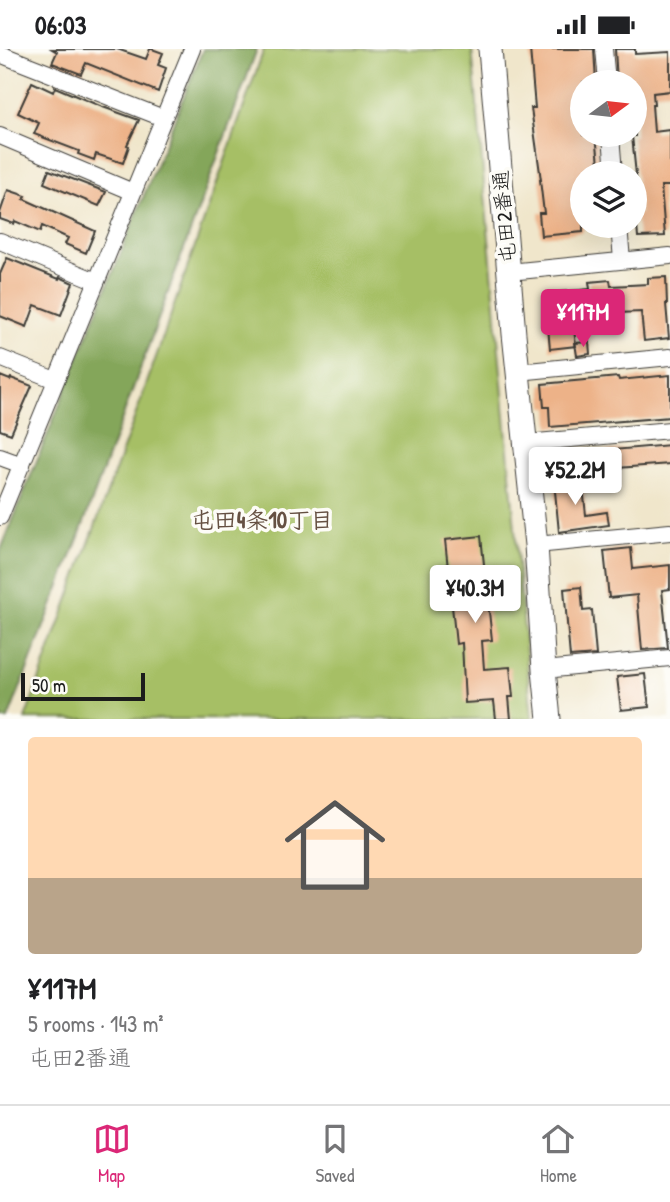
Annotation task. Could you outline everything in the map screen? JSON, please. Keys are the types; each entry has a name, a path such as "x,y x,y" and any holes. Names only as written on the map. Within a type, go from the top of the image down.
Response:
{"street":[{"path":"0,517 192,49"},
{"name":"屯田2番通","path":"490,49 536,545 549,719"},
{"path":"604,49 606,70"},
{"path":"0,54 163,118"},
{"path":"0,136 134,192"},
{"path":"620,238 622,260"},
{"path":"0,241 96,281"},
{"path":"509,272 670,256"},
{"path":"518,372 670,357"},
{"path":"0,358 55,380"},
{"path":"526,443 670,430"},
{"path":"0,457 22,465"},
{"path":"536,545 670,531"},
{"path":"544,670 670,658"}],"green space":[{"path":"203,49 257,49 78,539 8,719 0,719 0,552"},
{"path":"264,49 472,49 532,719 25,719"}],"building":[{"path":"52,49 117,49 146,59 152,49 163,53 158,65 166,68 158,92 86,63 81,74 52,63 57,52"},
{"path":"530,49 594,49 595,70 570,70 570,147 597,147 599,161 570,161 570,233 541,236 539,213 544,213 531,108 535,108"},
{"path":"615,49 635,49 635,54 670,52 670,91 653,93 652,105 654,132 670,130 670,186 661,186 665,236 647,237 647,161 635,161 633,147 648,147 648,70 616,70"},
{"path":"32,82 53,92 55,87 139,120 127,145 129,146 123,163 96,154 94,160 78,154 79,151 34,134 39,123 18,113"},
{"path":"49,170 106,192 99,206 44,183"},
{"path":"8,190 26,196 24,199 95,231 86,253 65,244 68,238 42,226 40,232 15,221 14,224 0,219"},
{"path":"7,258 73,283 61,315 35,305 27,327 0,316 0,274"},
{"path":"666,277 669,338 644,341 641,312 618,313 617,299 571,304 576,346 550,349 549,293 590,289 589,282 610,280 611,286 648,284 648,278"},
{"path":"589,342 590,354 577,356 575,343"},
{"path":"670,375 670,417 550,427 549,407 544,407 542,384"},
{"path":"0,376 32,386 11,434 0,430"},
{"path":"670,445 670,464 577,471 574,451"},
{"path":"582,478 586,515 607,512 609,525 559,532 554,481"},
{"path":"481,536 492,640 482,641 484,669 510,667 513,697 509,697 511,719 496,719 494,701 465,703 462,643 456,644 445,540"},
{"path":"631,548 633,569 670,565 670,589 662,590 668,648 642,650 637,595 609,598 604,551"},
{"path":"581,587 583,611 592,610 596,655 570,657 564,589"},
{"path":"645,674 649,707 621,710 617,677"}],"district":[{"name":"屯田4条10丁目","path":"262,519"}]}
